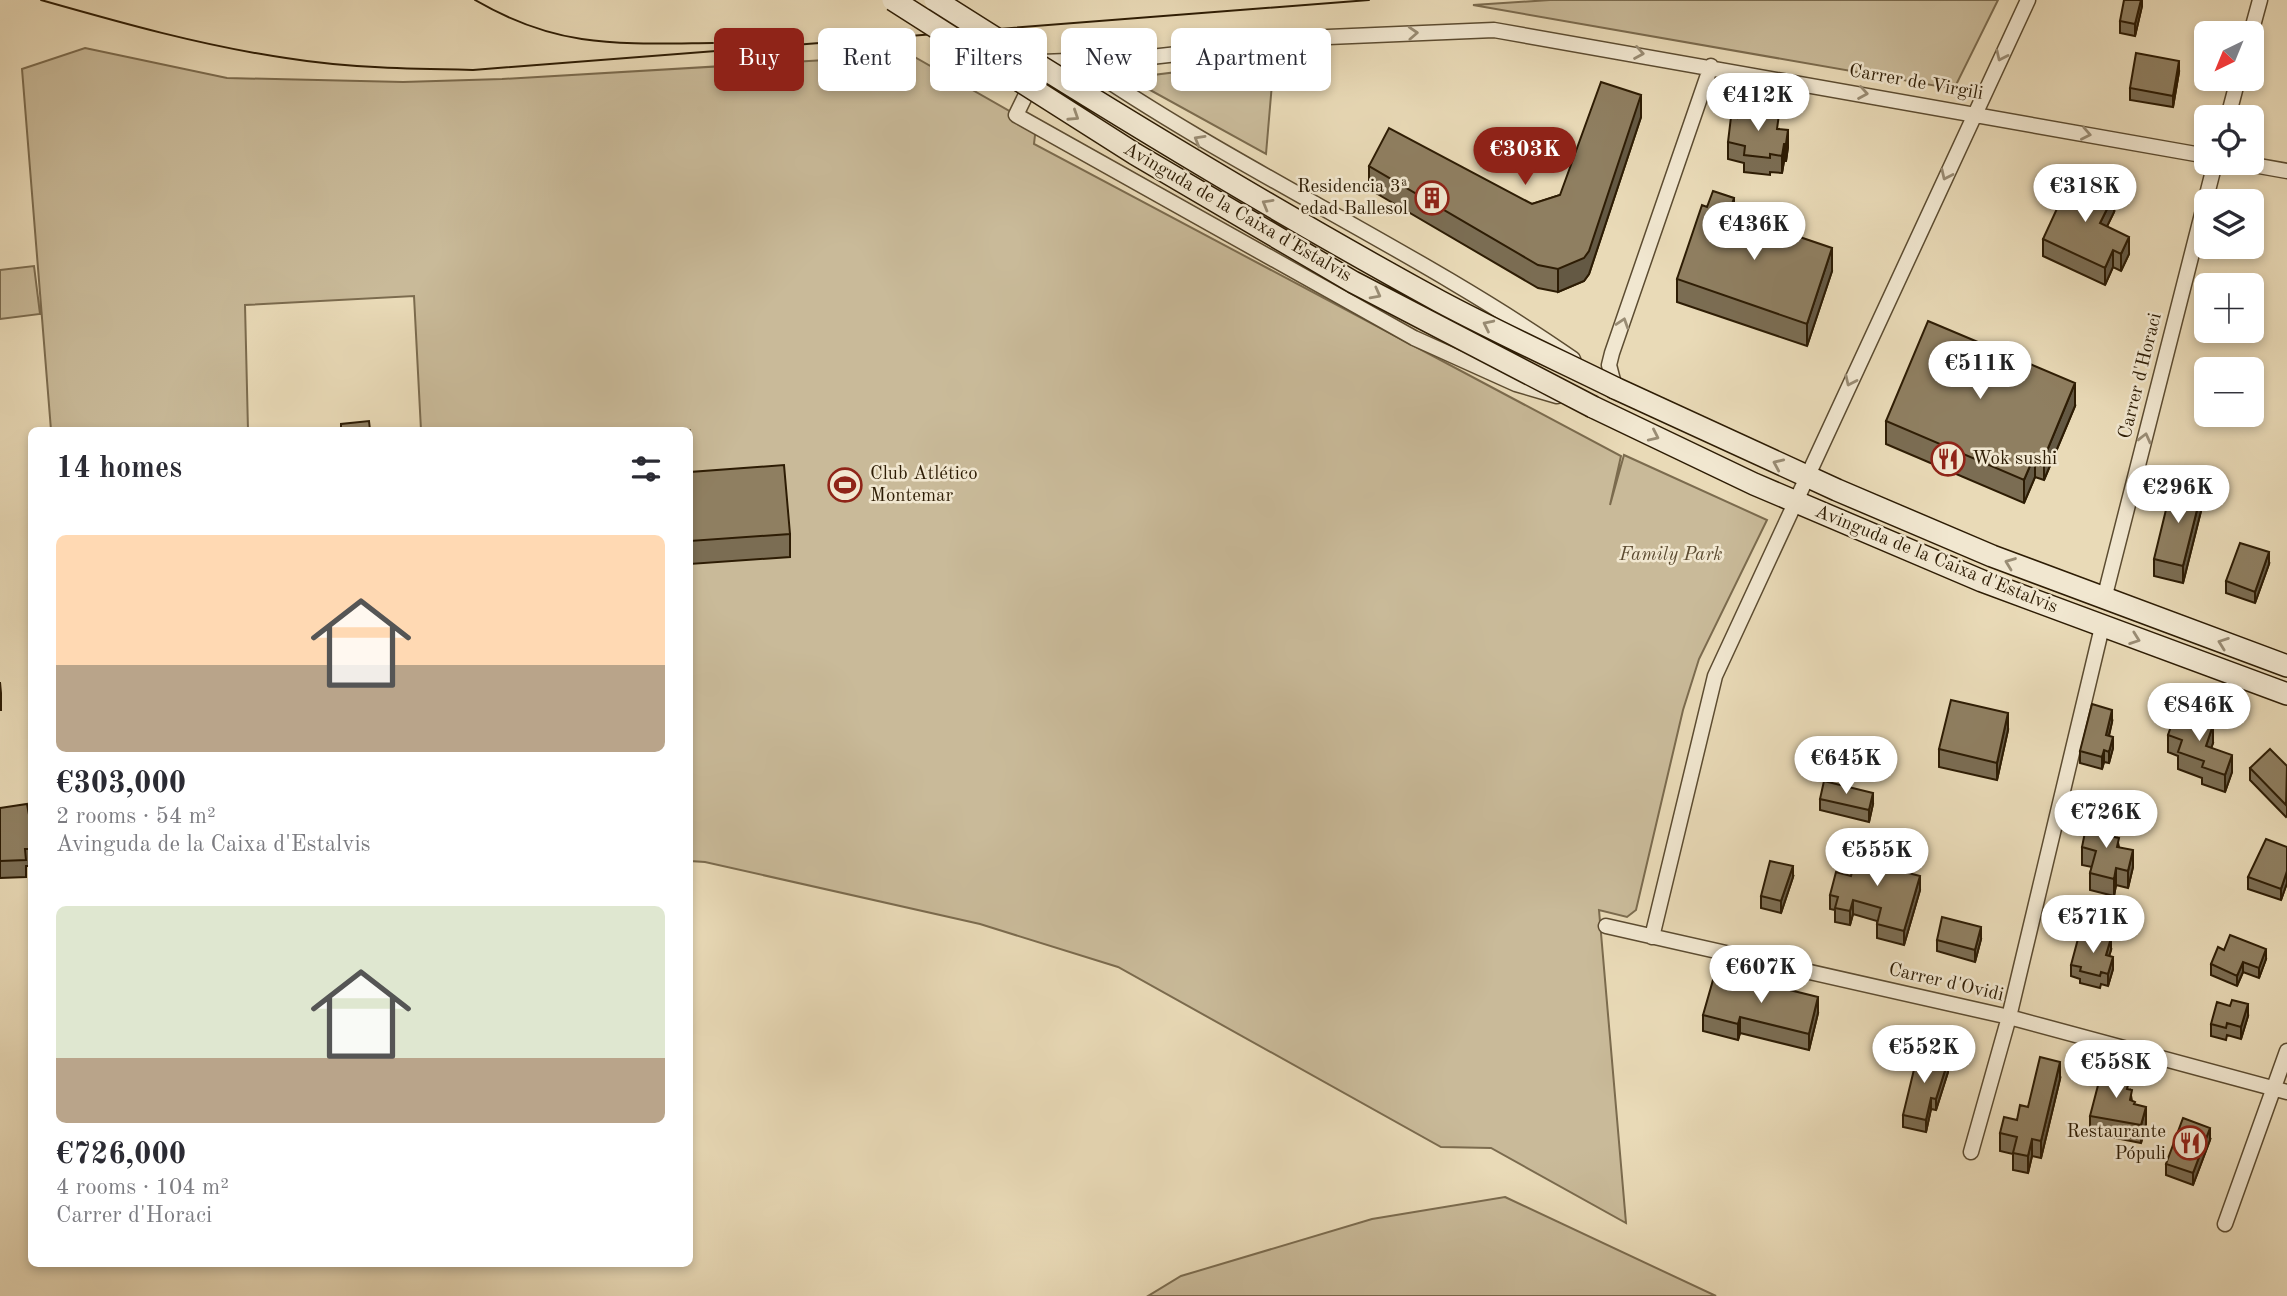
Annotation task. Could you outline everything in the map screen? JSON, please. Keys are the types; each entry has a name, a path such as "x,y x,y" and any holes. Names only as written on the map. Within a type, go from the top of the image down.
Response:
{"main road":[{"name":"Avinguda de la Caixa d'Estalvis","path":"893,0 1135,154 1353,282 1593,407 1795,502 1982,581 2287,694"},
{"name":"Avinguda de la Caixa d'Estalvis","path":"935,0 1149,135 1285,215 1442,302 1615,388 1806,476 1992,556 2287,666"}],"street":[{"path":"1652,937 1715,676 2028,0"},
{"path":"2254,21 2260,0"},
{"name":"Carrer de Virgili","path":"1157,54 1328,37 1494,30 1711,66 2194,154"},
{"name":"Carrer de Virgili","path":"1016,115 1042,62 1061,61"},
{"path":"1615,388 1609,365 1612,353 1711,66"},
{"name":"Avinguda de la Caixa d'Estalvis","path":"1122,91 1192,136 1508,314 1615,388"},
{"name":"Avinguda de la Caixa d'Estalvis","path":"1016,115 1414,338 1516,384 1593,407"},
{"path":"2264,167 2287,171"},
{"name":"Carrer d'Horaci","path":"2104,599 2213,175"},
{"path":"1971,1152 2009,1017 2102,627"},
{"name":"Carrer d'Ovidi","path":"1606,926 2009,1017 2280,1090"},
{"path":"2225,1224 2280,1090 2287,1051"}],"green space":[{"path":"1550,0 1998,0 1954,89 1473,5"},
{"name":"Family Park","path":"85,48 227,78 403,82 714,67 714,91 804,91 804,61 818,60 818,91 916,91 916,58 930,66 930,91 974,91 1036,126 1034,144 1621,456 1610,505 1624,455 1767,520 1699,659 1683,710 1636,910 1627,917 1599,910 1626,1223 1491,1148 1441,1147 1118,967 980,924 693,861 693,427 421,427 414,296 245,305 248,427 51,427 22,69"},
{"path":"1171,73 1171,91 1271,91 1266,154 1152,91 1157,91 1157,75"},
{"path":"34,266 40,314 0,319 0,270"},
{"path":"1505,1197 1716,1296 1148,1296 1181,1276 1372,1219"}],"building":[{"path":"2124,0 2141,0 2135,24 2120,21"},
{"path":"2136,53 2179,61 2173,96 2130,88"},
{"name":"Residencia 3ª edad Ballesol","path":"1601,82 1641,95 1589,251 1584,258 1558,269 1538,265 1369,166 1389,128 1532,204 1560,195"},
{"path":"1738,108 1779,114 1777,129 1788,130 1782,156 1770,154 1770,158 1744,155 1745,146 1728,142 1731,117 1737,118"},
{"path":"2072,176 2114,195 2100,223 2129,237 2121,254 2113,250 2105,268 2043,239"},
{"path":"1713,191 1734,198 1729,213 1832,248 1807,324 1677,279 1702,205 1707,207"},
{"path":"1928,321 2075,383 2044,458 2035,454 2024,480 1886,421"},
{"path":"369,421 370,427 341,427 341,424"},
{"path":"784,465 790,534 693,541 693,472"},
{"path":"2172,485 2202,490 2183,566 2154,559"},
{"path":"2240,543 2269,552 2255,592 2226,581"},
{"path":"1951,700 2008,713 1997,763 1939,749"},
{"path":"2092,704 2112,710 2106,735 2113,737 2109,752 2104,750 2102,757 2080,751"},
{"path":"2176,712 2213,725 2206,746 2232,755 2225,775 2202,767 2204,761 2178,752 2182,740 2168,735"},
{"path":"2270,749 2287,766 2286,805 2250,768"},
{"path":"1824,781 1873,793 1869,810 1820,799"},
{"path":"27,804 26,860 0,861 0,808"},
{"path":"2100,819 2117,823 2114,837 2119,838 2117,847 2133,850 2128,871 2116,868 2114,879 2090,873 2096,851 2082,847 2086,827 2097,830"},
{"path":"2266,839 2287,847 2287,871 2281,889 2248,877"},
{"path":"1860,841 1878,846 1873,864 1920,876 1904,931 1877,924 1881,908 1853,900 1850,911 1835,908 1838,897 1830,895 1836,872 1851,876"},
{"path":"1770,861 1793,866 1781,901 1761,896"},
{"path":"1942,917 1981,927 1975,950 1937,940"},
{"path":"2096,934 2111,938 2106,955 2113,957 2108,974 2101,972 2100,976 2080,971 2081,967 2071,965 2079,935 2094,939"},
{"path":"2230,935 2266,949 2259,968 2243,962 2237,976 2211,964 2218,947 2224,950"},
{"path":"1713,980 1747,986 1749,980 1818,997 1809,1034 1740,1017 1738,1024 1703,1015"},
{"path":"2232,1000 2248,1004 2241,1027 2227,1023 2226,1028 2211,1024 2217,1002 2230,1006"},
{"path":"1918,1053 1948,1061 1936,1099 1931,1098 1926,1120 1903,1115"},
{"path":"2040,1057 2060,1062 2041,1141 2032,1139 2028,1156 2013,1153 2017,1137 2000,1133 2004,1117 2017,1120 2020,1105 2028,1107"},
{"path":"2102,1070 2130,1077 2127,1089 2132,1090 2130,1100 2146,1107 2141,1125 2090,1116"},
{"path":"2183,1118 2210,1128 2193,1173 2166,1164"}],"tram line":[{"path":"41,0 163,33 255,53 356,66 473,70 1369,0"},
{"path":"475,0 534,28 562,35 619,43 713,43"}],"place":[{"name":"Residencia 3ª edad Ballesol","path":"1432,198"},
{"name":"Wok sushi","path":"1948,459"},
{"name":"Club Atlético Montemar","path":"845,485"},
{"name":"Restaurante Pópuli","path":"2190,1143"}]}
